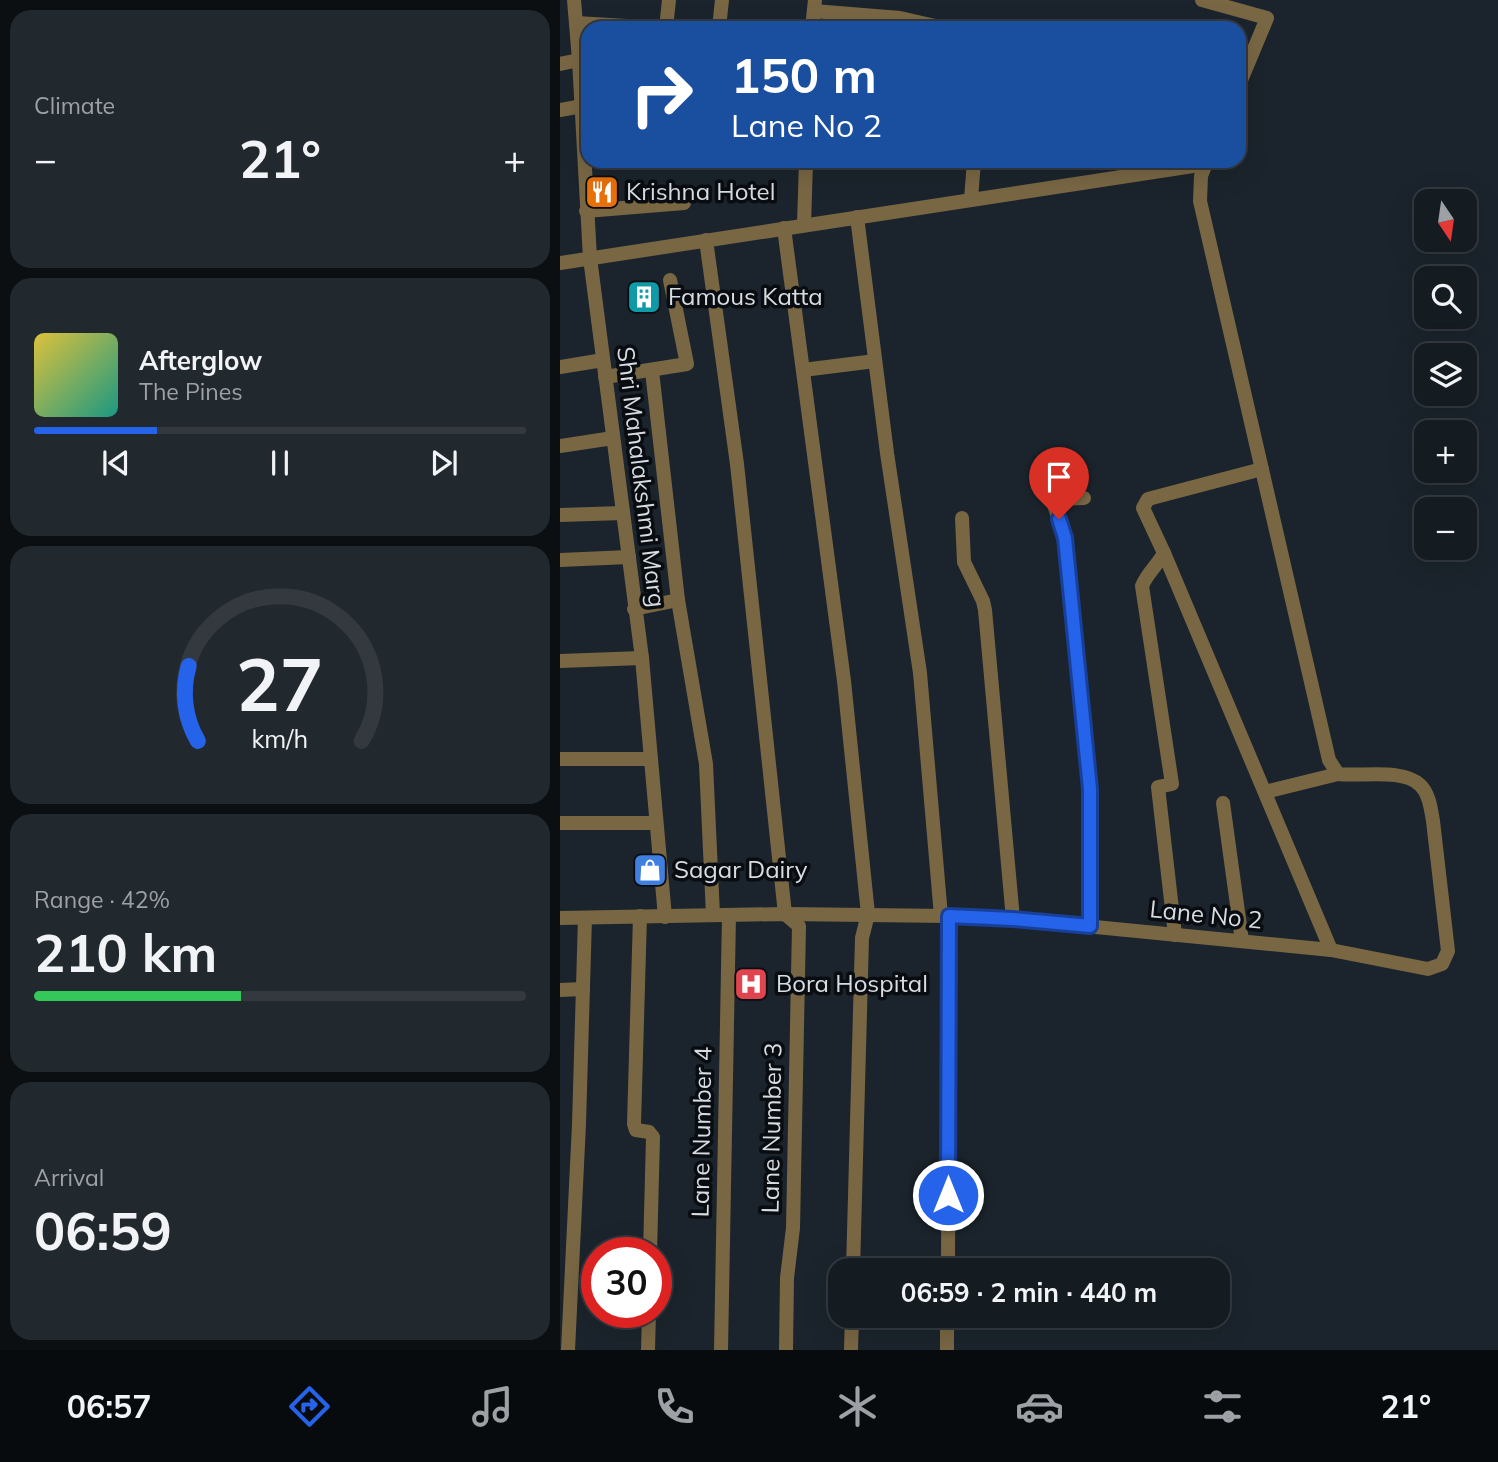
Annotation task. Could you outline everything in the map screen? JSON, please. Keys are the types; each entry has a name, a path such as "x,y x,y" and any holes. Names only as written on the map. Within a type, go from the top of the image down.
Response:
{"street":[{"name":"Shri Mahalakshmi Marg","path":"574,0 581,91"},
{"path":"665,21 669,0"},
{"path":"720,21 722,0"},
{"path":"1202,0 1267,18 1246,68"},
{"path":"814,5 913,21"},
{"path":"576,23 581,23"},
{"path":"560,64 579,60"},
{"path":"560,110 581,107"},
{"name":"Shri Mahalakshmi Marg","path":"586,168 590,258 642,658 665,916"},
{"path":"804,225 806,168"},
{"path":"971,200 973,168"},
{"path":"1129,168 1133,175"},
{"path":"560,263 1173,168"},
{"path":"1204,168 1200,176 1200,201 1329,760 1338,774 1265,792"},
{"path":"586,211 684,203"},
{"path":"857,217 920,673 945,916 948,1258"},
{"path":"784,228 844,681 867,914 862,938 853,1258"},
{"path":"706,240 737,464 785,914"},
{"path":"605,377 687,364 670,280"},
{"path":"560,367 603,360"},
{"path":"803,370 875,361"},
{"path":"652,371 678,600 706,764 713,915"},
{"path":"560,446 613,438"},
{"path":"1262,468 1148,499 1144,513 1164,553 1331,950"},
{"path":"1084,498 1052,499 1065,538 1090,789 1090,926"},
{"path":"560,515 623,513"},
{"path":"962,518 964,562 985,610 1013,919"},
{"path":"1164,553 1157,566 1148,572 1142,586 1172,784 1158,787 1175,934"},
{"path":"560,560 629,557"},
{"path":"634,609 678,600"},
{"path":"560,661 642,658"},
{"path":"560,759 651,759"},
{"name":"Lane No 2","path":"560,918 867,914 1013,919 1331,950 1429,969 1442,964 1448,951 1433,821 1429,801 1421,786 1408,777 1338,774"},
{"path":"1223,803 1242,941"},
{"path":"560,822 656,823"},
{"name":"Lane Number 3","path":"785,914 799,926 793,1228 787,1278 786,1350"},
{"name":"Lane Number 4","path":"721,1350 730,915"},
{"path":"640,916 634,1128 638,1132 649,1132 653,1140 650,1237"},
{"path":"568,1350 585,918"},
{"path":"560,990 583,989"},
{"path":"649,1328 649,1350"},
{"path":"851,1350 852,1328"},
{"path":"947,1328 947,1350"}],"place":[{"name":"Krishna Hotel","path":"602,192"},
{"name":"Famous Katta","path":"644,297"},
{"name":"Sagar Dairy","path":"650,870"},
{"name":"Bora Hospital","path":"751,984"}],"route":[{"path":"948,1195 949,916 1090,926 1090,789 1065,538 1059,519"}]}
